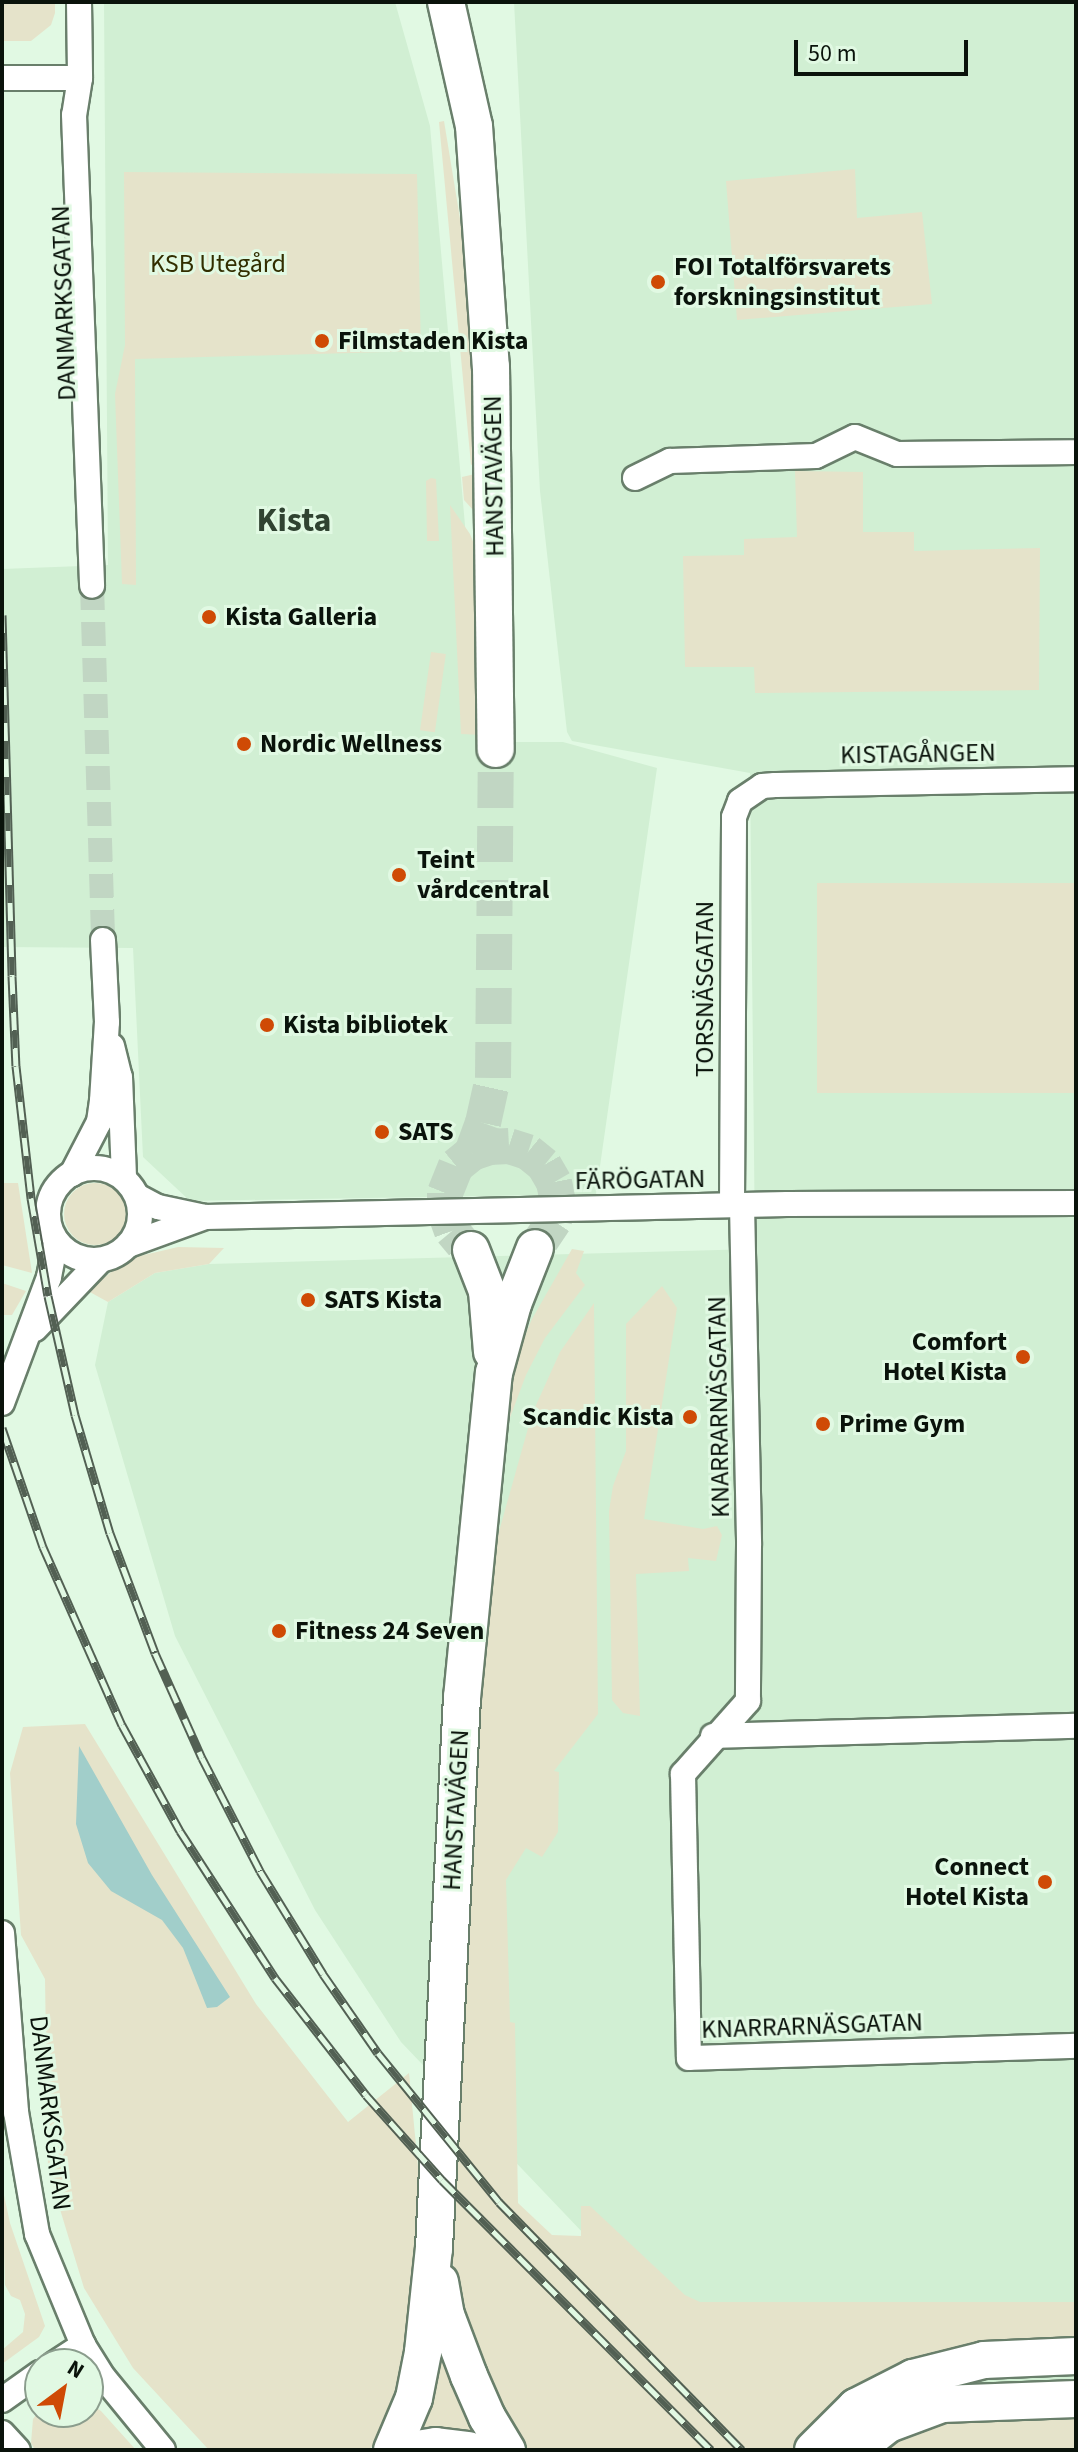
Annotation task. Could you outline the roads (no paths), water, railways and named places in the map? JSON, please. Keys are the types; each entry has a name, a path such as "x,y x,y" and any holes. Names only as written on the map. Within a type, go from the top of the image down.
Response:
{"main road":[{"name":"HANSTAVÄGEN","path":"429,2 464,172 477,204"},
{"name":"HANSTAVÄGEN","path":"446,2 474,126 477,204 491,367 496,749"},
{"name":"HANSTAVÄGEN","path":"392,2450 414,2398 434,2248 462,1698 494,1373 513,1304 538,1244 509,1258 490,1258 467,1247 487,1291 494,1373"},
{"name":"HANSTAVÄGEN","path":"434,2248 451,2327 487,2417 507,2450"},
{"path":"813,2450 856,2407 913,2378 984,2360 1076,2356"},
{"path":"855,2450 888,2424 942,2404 1076,2399"},
{"path":"411,2450 436,2446 469,2450"}],"street":[{"name":"DANMARKSGATAN","path":"79,2 80,78 74,130 92,586"},
{"path":"2,78 80,78"},
{"path":"635,478 670,461 816,456 855,437 897,454 1076,452"},
{"name":"KISTAGÅNGEN","path":"762,786 1076,779"},
{"name":"TORSNÄSGATAN","path":"737,1205 734,817 740,801 762,786"},
{"path":"72,1174 99,1122 107,1022 103,940"},
{"path":"56,1241 82,1259 101,1260 115,1256 128,1245 141,1221 130,1187 120,1077 107,1022"},
{"path":"2,1403 13,1338 49,1277 56,1241 48,1216 50,1200 59,1185 72,1174 89,1167 103,1167 130,1187"},
{"name":"FÄRÖGATAN","path":"130,1187 158,1207 205,1217 737,1205 1076,1203"},
{"name":"KNARRARNÄSGATAN","path":"737,1205 749,1545 748,1701 713,1736 683,1774 689,2058 1076,2046"},
{"name":"FÄRÖGATAN","path":"128,1245 205,1217"},
{"path":"13,1338 101,1260"},
{"path":"713,1736 1076,1726"},
{"name":"DANMARKSGATAN","path":"2,1933 16,2112 37,2234 83,2345 135,2418 163,2450"},
{"path":"78,2348 83,2345"},
{"path":"2,2400 24,2384"},
{"name":"DANMARKSGATAN","path":"135,2418 181,2450"},
{"path":"2,2433 18,2450"}],"water":[{"path":"79,1746 152,1875 230,1997 217,2007 207,2008 183,1948 162,1920 111,1891 88,1863 76,1824"}],"tunnel":[{"path":"92,586 103,940"},
{"path":"472,1153 483,1123 493,1078 496,749"},
{"path":"463,1244 452,1231 445,1212 445,1193 456,1166 472,1153 489,1147 509,1146 528,1152 544,1165 554,1182 558,1202 554,1221 541,1240"}],"railway":[{"path":"2,615 16,1066 31,1198 48,1296 75,1415 110,1533 155,1653 202,1758 260,1871 323,1974 378,2053 499,2202 742,2450"},
{"path":"2,1428 43,1547 122,1725 180,1831 275,1978 366,2095 442,2180 711,2450"}],"place":[{"name":"FOI Totalförsvarets forskningsinstitut","path":"658,282"},
{"name":"Filmstaden Kista","path":"322,341"},
{"name":"Kista Galleria","path":"209,617"},
{"name":"Nordic Wellness","path":"244,744"},
{"name":"Teint vårdcentral","path":"399,875"},
{"name":"Kista bibliotek","path":"267,1025"},
{"name":"SATS","path":"382,1132"},
{"name":"SATS Kista","path":"308,1300"},
{"name":"Comfort Hotel Kista","path":"1023,1357"},
{"name":"Scandic Kista","path":"690,1417"},
{"name":"Prime Gym","path":"823,1424"},
{"name":"Fitness 24 Seven","path":"279,1631"},
{"name":"Connect Hotel Kista","path":"1045,1882"}],"district":[{"name":"Kista","path":"294,521"}],"park label":[{"name":"KSB Utegård","path":"218,264"}]}
